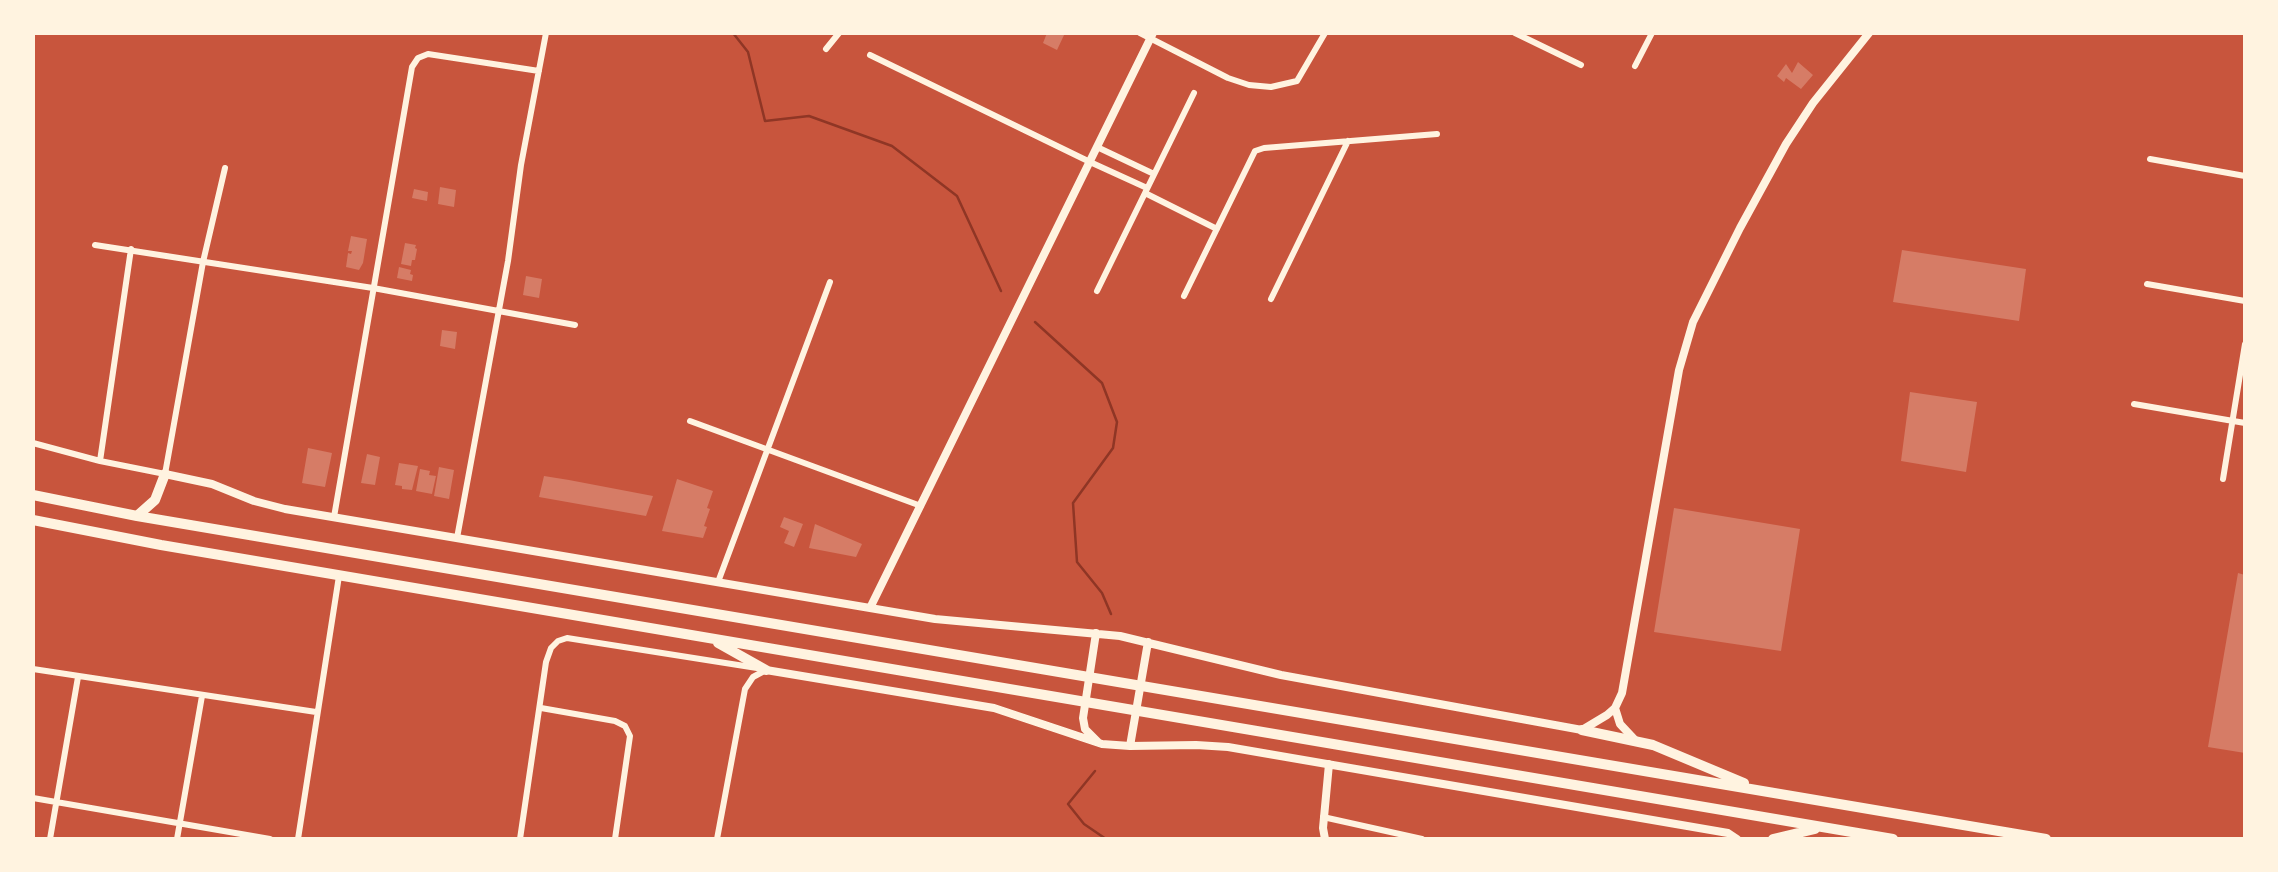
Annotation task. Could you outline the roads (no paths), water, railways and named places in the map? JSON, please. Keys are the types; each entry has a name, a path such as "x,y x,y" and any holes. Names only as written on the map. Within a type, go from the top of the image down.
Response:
{"highway":[{"path":"137,516 155,499 165,474"},
{"path":"33,495 137,516 2046,839"},
{"path":"33,520 135,541 339,576 1893,839"},
{"path":"709,638 766,670"},
{"path":"1582,730 1661,748 1762,791"},
{"path":"1773,839 1823,827"}],"street":[{"path":"457,538 510,251 521,165 546,33"},
{"path":"826,48 839,33"},
{"path":"1140,33 1152,36 1238,82 1271,87 1297,81 1325,33"},
{"path":"1515,33 1581,65"},
{"path":"1635,66 1653,33"},
{"path":"33,443 100,461 212,484 264,504 334,517 957,622 1096,633 1148,642 1281,675 1582,730 1598,722 1615,708 1622,693 1679,370 1687,338 1714,278 1786,144 1813,103 1869,33"},
{"path":"870,608 1152,36"},
{"path":"334,517 410,73 418,58 434,54 539,71"},
{"path":"870,55 1146,190 1217,229"},
{"path":"1097,290 1194,93"},
{"path":"1184,296 1255,151 1264,148 1437,134"},
{"path":"1271,299 1348,141"},
{"path":"1097,147 1154,174"},
{"path":"2150,159 2245,176"},
{"path":"165,474 203,262 225,168"},
{"path":"95,245 373,288 575,325"},
{"path":"100,461 131,249"},
{"path":"718,582 830,282"},
{"path":"2147,284 2245,301"},
{"path":"2223,479 2245,344"},
{"path":"2134,404 2245,423"},
{"path":"690,421 921,506"},
{"path":"298,839 339,576"},
{"path":"1096,633 1083,718 1085,729 1102,744"},
{"path":"520,839 546,662 551,648 558,641 567,638 994,708 1102,744 1207,745 1728,833 1737,839"},
{"path":"1129,746 1148,642"},
{"path":"33,669 316,712"},
{"path":"717,839 745,689 753,677 766,670"},
{"path":"51,839 78,677"},
{"path":"177,839 202,696"},
{"path":"541,708 614,721 625,726 630,736 615,839"},
{"path":"1615,708 1620,724 1635,740"},
{"path":"1325,839 1322,828 1329,764"},
{"path":"33,798 270,839"},
{"path":"1323,817 1422,839"}],"waterway":[{"path":"733,33 748,52 765,121 809,116 892,146 957,196 1001,291"},
{"path":"1035,322 1102,383 1117,422 1113,448 1073,503 1077,562 1102,593 1111,614"},
{"path":"1095,771 1068,804 1084,824 1106,839"}]}
